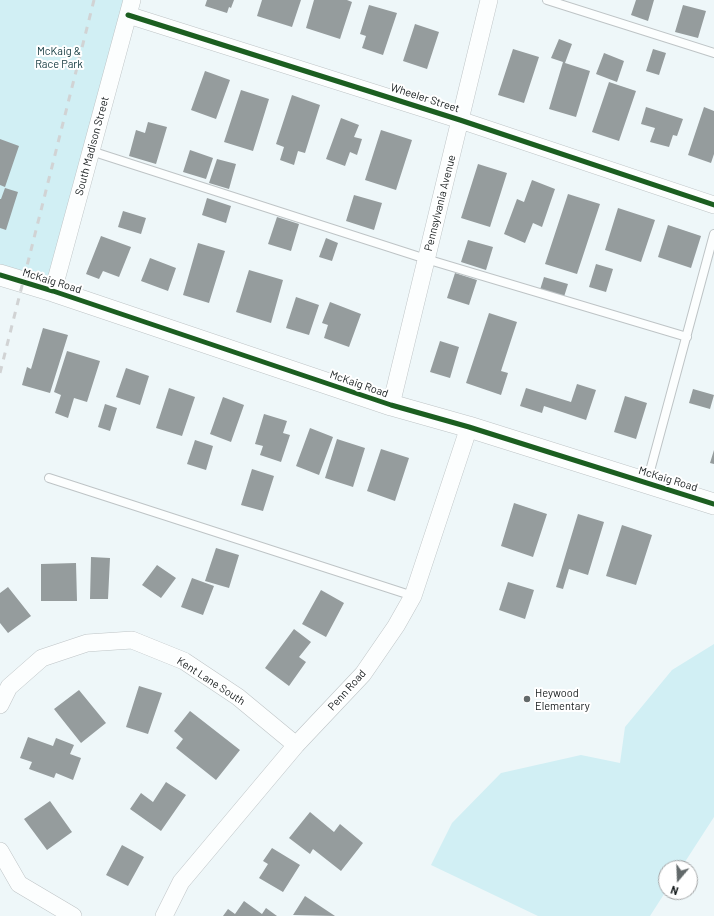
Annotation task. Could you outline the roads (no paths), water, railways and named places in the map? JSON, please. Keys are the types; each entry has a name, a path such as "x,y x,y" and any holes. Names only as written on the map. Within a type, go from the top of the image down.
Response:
{"street":[{"name":"Pennsylvania Avenue","path":"391,405 489,0"},
{"name":"Wheeler Street","path":"130,7 714,205"},
{"name":"South Madison Street","path":"53,291 130,7"},
{"name":"McKaig Road","path":"0,275 53,291 391,405 469,427 714,504"},
{"name":"Penn Road","path":"164,916 181,882 296,745 363,674 396,626 413,596 469,427"},
{"name":"Kent Lane South","path":"0,705 9,687 42,658 87,643 132,640 184,661 238,697 296,745"},
{"path":"0,851 19,884 73,916"}],"lane":[{"path":"547,0 714,53"},
{"path":"91,151 426,259 686,337"},
{"path":"646,483 714,234"},
{"path":"49,478 413,596"}],"railway":[{"path":"0,373 94,0"}],"place":[{"name":"Heywood Elementary","path":"527,699"}],"park label":[{"name":"McKaig & Race Park","path":"59,57"}]}
